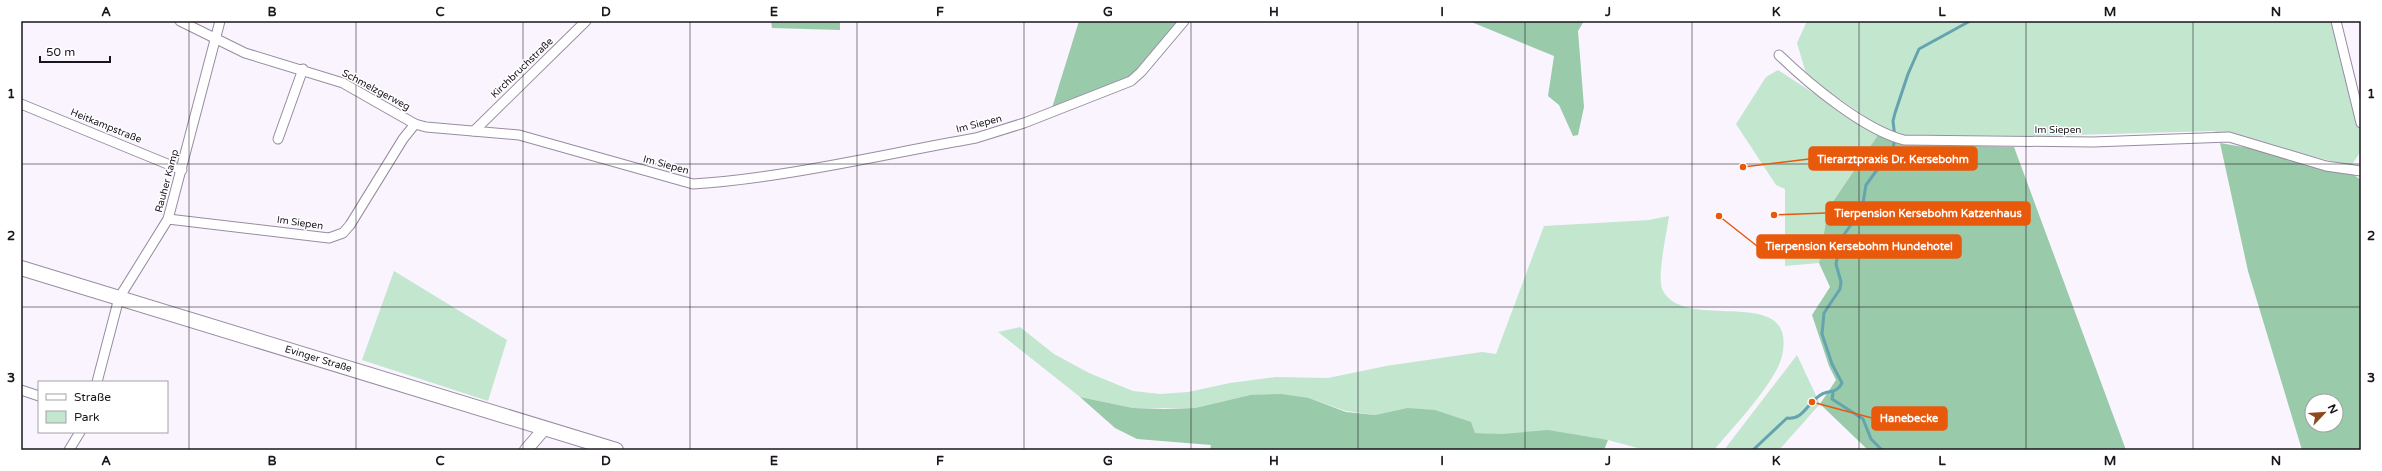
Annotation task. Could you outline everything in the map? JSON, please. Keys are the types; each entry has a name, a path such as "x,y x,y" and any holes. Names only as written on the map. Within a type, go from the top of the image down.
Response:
{"main road":[{"name":"Evinger Straße","path":"21,268 616,450"}],"street":[{"name":"Schmelzgerweg","path":"180,21 245,53 303,69 348,86 415,124"},
{"name":"Rauher Kamp","path":"96,381 119,298 168,219 220,21"},
{"name":"Kirchbruchstraße","path":"474,131 586,21"},
{"name":"Im Siepen","path":"168,219 329,238 336,237 350,225 403,139 415,124 436,129 519,135 686,183 732,180 968,140 1000,132 1131,81 1141,72 1184,21"},
{"path":"2336,21 2361,122"},
{"name":"Im Siepen","path":"1779,55 1808,83 1830,99 1887,136 1904,140 2093,142 2229,137 2326,166 2361,171"},
{"path":"278,139 303,69"},
{"name":"Heitkampstraße","path":"21,104 182,170"},
{"path":"21,390 38,396"},
{"path":"526,450 545,428"},
{"path":"69,450 79,433"}],"green space":[{"path":"771,21 840,21 840,30 772,28"},
{"path":"1079,21 1178,21 1140,69 1125,81 1051,111"},
{"path":"1469,21 1584,21 1578,31 1584,107 1578,135 1573,136 1559,105 1548,96 1554,56"},
{"path":"1807,21 2333,21 2361,134 2361,151 2351,166 2213,131 2038,136 1900,135 1875,123 1807,77 1797,43"},
{"path":"1778,70 1878,135 1828,209 1819,263 1785,266 1785,189 1776,185 1736,124 1766,77"},
{"path":"1878,135 1901,144 2014,147 2126,450 1868,450 1820,404 1836,380 1829,366 1812,315 1830,287 1819,263 1828,209"},
{"path":"2220,143 2255,149 2354,175 2361,180 2361,450 2302,450 2248,271"},
{"path":"1669,216 1661,266 1661,285 1663,291 1674,302 1690,308 1747,312 1764,316 1777,323 1783,336 1784,345 1780,363 1770,381 1755,402 1714,450 1645,450 1608,440 1475,433 1407,408 1375,415 1346,411 1309,398 1250,395 1195,408 1133,408 1080,397 998,332 1020,327 1054,354 1089,373 1133,391 1160,394 1188,392 1230,383 1276,377 1328,378 1386,366 1482,352 1496,354 1544,226 1649,220"},
{"path":"394,271 507,340 488,401 362,360"},
{"path":"1797,355 1820,404 1779,450 1724,450"},
{"path":"1281,394 1309,398 1346,412 1375,415 1407,408 1435,410 1471,422 1475,433 1502,434 1548,430 1608,440 1604,450 1210,450 1211,445 1137,439 1115,428 1080,397 1133,408 1165,409 1195,408 1250,395"}],"waterway":[{"path":"1753,450 1787,418 1797,417 1819,396 1834,391 1840,387 1842,383 1832,364 1822,334 1824,313 1840,289 1841,282 1836,264 1841,239 1862,209 1866,185 1893,148 1895,138 1893,121 1895,113 1908,74 1919,49 1970,21"},
{"path":"1833,393 1832,399 1863,419 1871,439 1882,450"}],"place":[{"name":"Tierarztpraxis Dr. Kersebohm","path":"1743,167"},
{"name":"Tierpension Kersebohm Katzenhaus","path":"1774,215"},
{"name":"Tierpension Kersebohm Hundehotel","path":"1719,216"},
{"name":"Hanebecke","path":"1812,402"}]}
